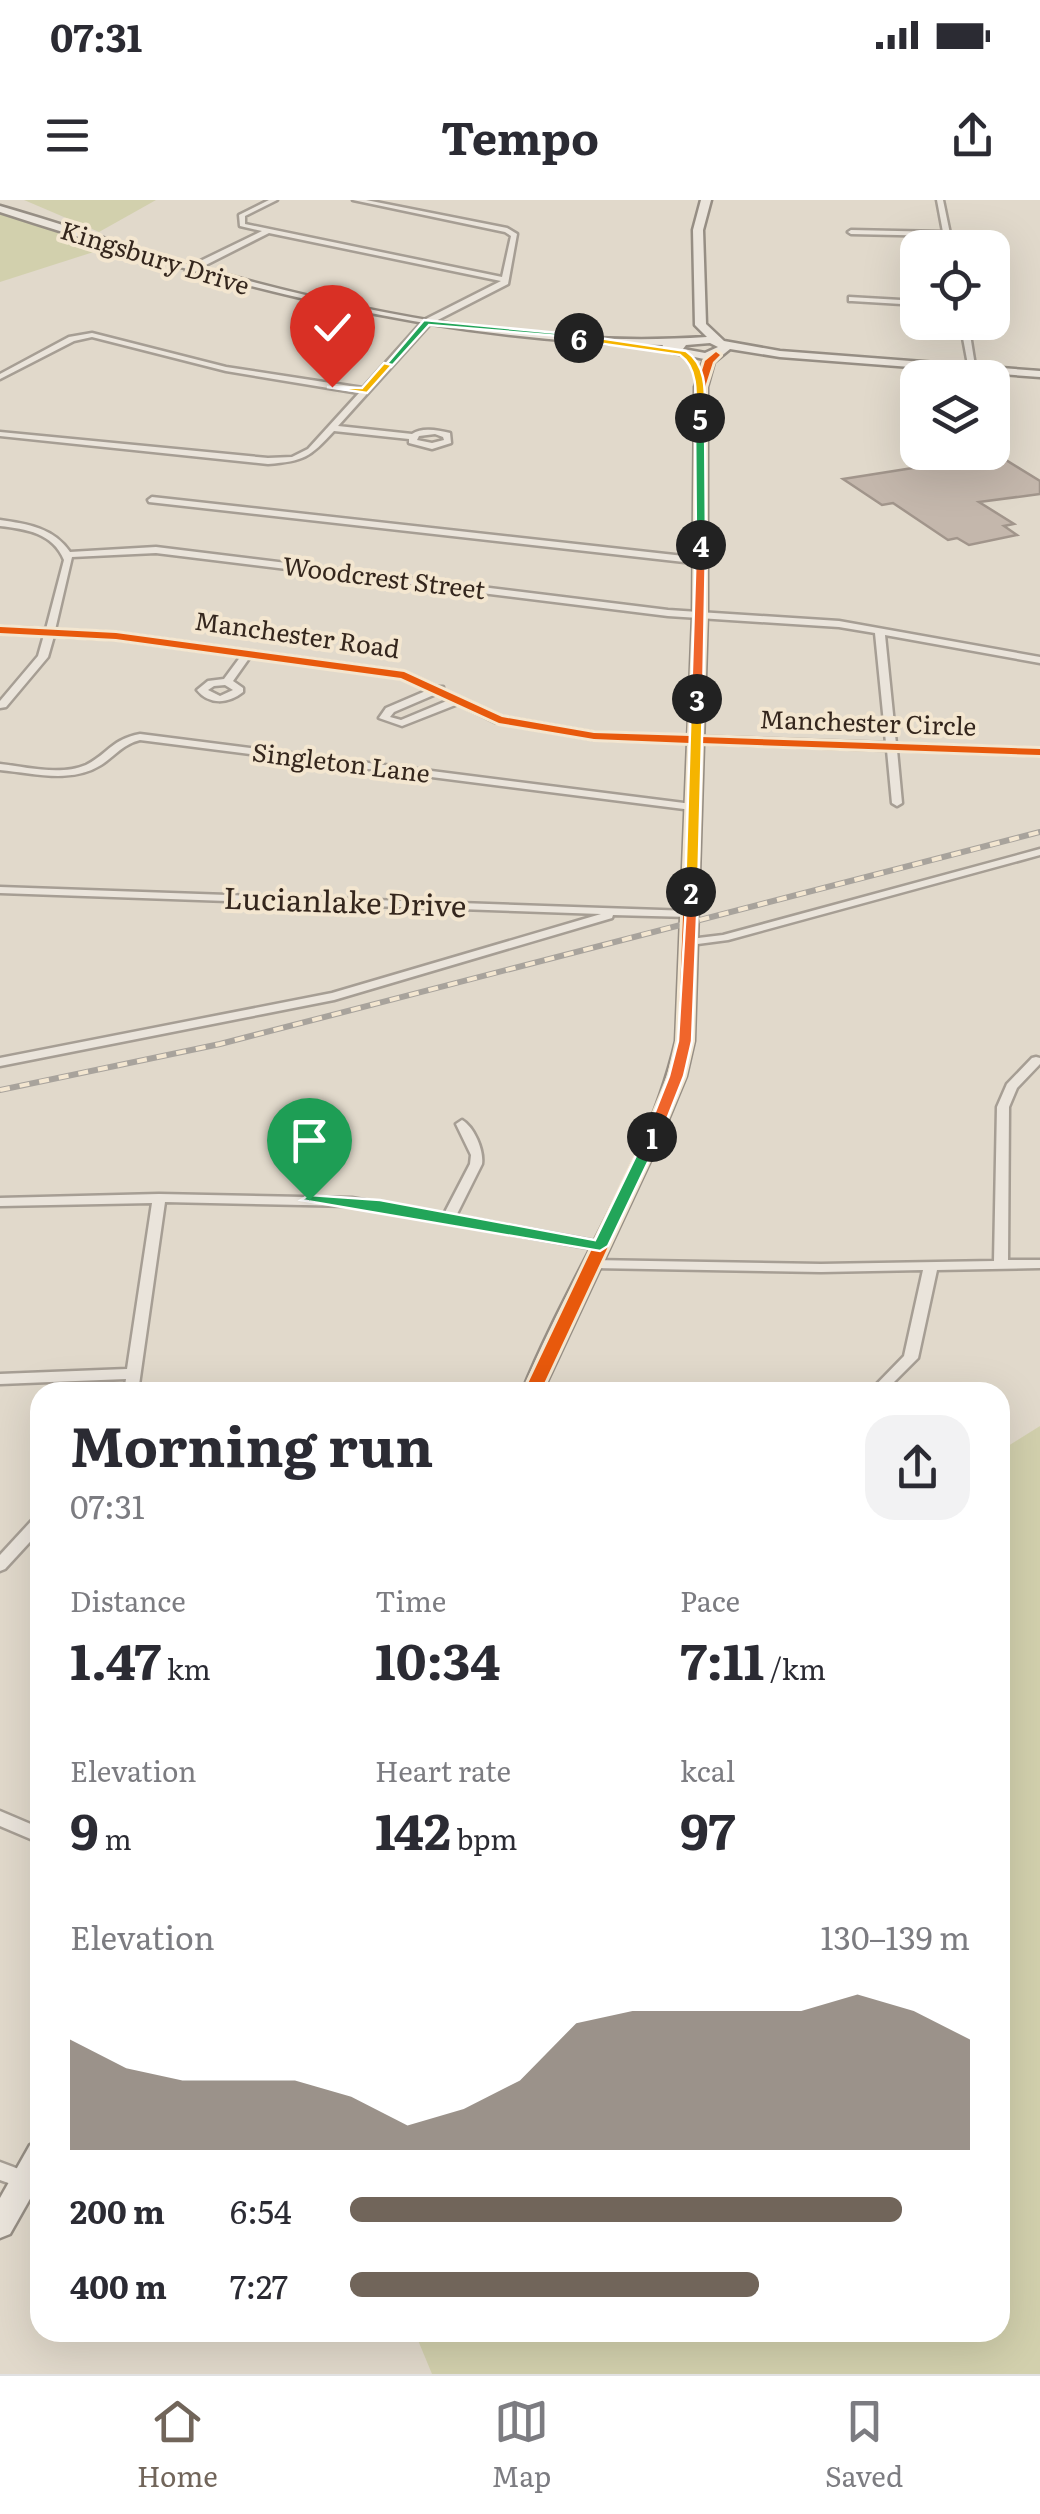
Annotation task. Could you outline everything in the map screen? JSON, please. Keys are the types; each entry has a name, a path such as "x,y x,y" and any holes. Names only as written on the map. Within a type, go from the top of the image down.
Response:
{"street":[{"path":"274,200 240,220 266,232 506,280"},
{"path":"0,434 278,462 305,454 427,322 506,280 514,250 512,232 356,200"},
{"path":"537,1382 677,1076 685,1041 702,561 701,387 709,361 719,349 702,325 698,230 706,200"},
{"path":"940,200 946,230"},
{"name":"Kingsbury Drive","path":"0,209 189,270 299,300 427,322 900,364"},
{"path":"189,270 266,232"},
{"path":"851,232 900,233"},
{"path":"852,299 900,303"},
{"path":"701,387 692,359 683,347 702,325"},
{"path":"0,377 77,337 92,335 226,369 364,391"},
{"name":"Kingsbury Drive","path":"1010,372 1040,374"},
{"path":"332,428 412,437"},
{"path":"152,500 702,561"},
{"path":"0,523 45,533 68,554 52,634 40,663 2,705"},
{"name":"Woodcrest Street","path":"68,554 156,550 700,615"},
{"path":"700,615 813,622 1040,660"},
{"name":"Manchester Road","path":"0,630 116,636 404,674 488,715 531,727 695,743"},
{"path":"880,631 898,803"},
{"path":"227,682 248,653"},
{"path":"439,689 383,716 390,722 402,723 459,700"},
{"name":"Singleton Lane","path":"0,766 81,770 96,764 116,744 140,738 692,807"},
{"name":"Manchester Circle","path":"695,743 1040,752"},
{"path":"690,942 724,938 1040,852"},
{"name":"Lucianlake Drive","path":"0,890 690,914"},
{"path":"0,1062 334,996 623,912"},
{"path":"1001,1266 1004,1107 1011,1087 1036,1060"},
{"path":"449,1218 476,1164 477,1155 462,1124"},
{"path":"0,1202 159,1198 352,1202 449,1218 596,1255 931,1267 1040,1264"},
{"path":"133,1382 159,1198"},
{"path":"886,1382 911,1358 931,1267"},
{"path":"0,1379 134,1374"},
{"path":"0,1565 30,1533"},
{"path":"0,1818 30,1832"},
{"path":"3,2212 13,2176"}],"shaded area":[{"path":"24,200 156,200 99,232"},
{"path":"0,213 106,248 0,282"},
{"path":"1040,1426 1040,2374 432,2374 419,2342 1010,2342 1010,1445"}],"building":[{"path":"1010,462 1040,481 1040,494 979,502 1014,524 1004,526 1017,535 969,545 957,538 948,540 893,503 882,505 843,479 900,470 1010,470"}],"railway":[{"path":"0,1090 220,1044 1040,832"}],"cycle path":[{"path":"537,1382 648,1146 677,1076 685,1041 700,615 701,387 709,361 716,355"},
{"path":"0,630 116,636 404,675 499,720 594,736 1040,752"}],"route":[{"path":"309,1200 380,1205 600,1246 664,1110 685,1041 702,561 698,467 701,387 692,359 682,352 609,340 427,322 364,391 332,387"}]}
